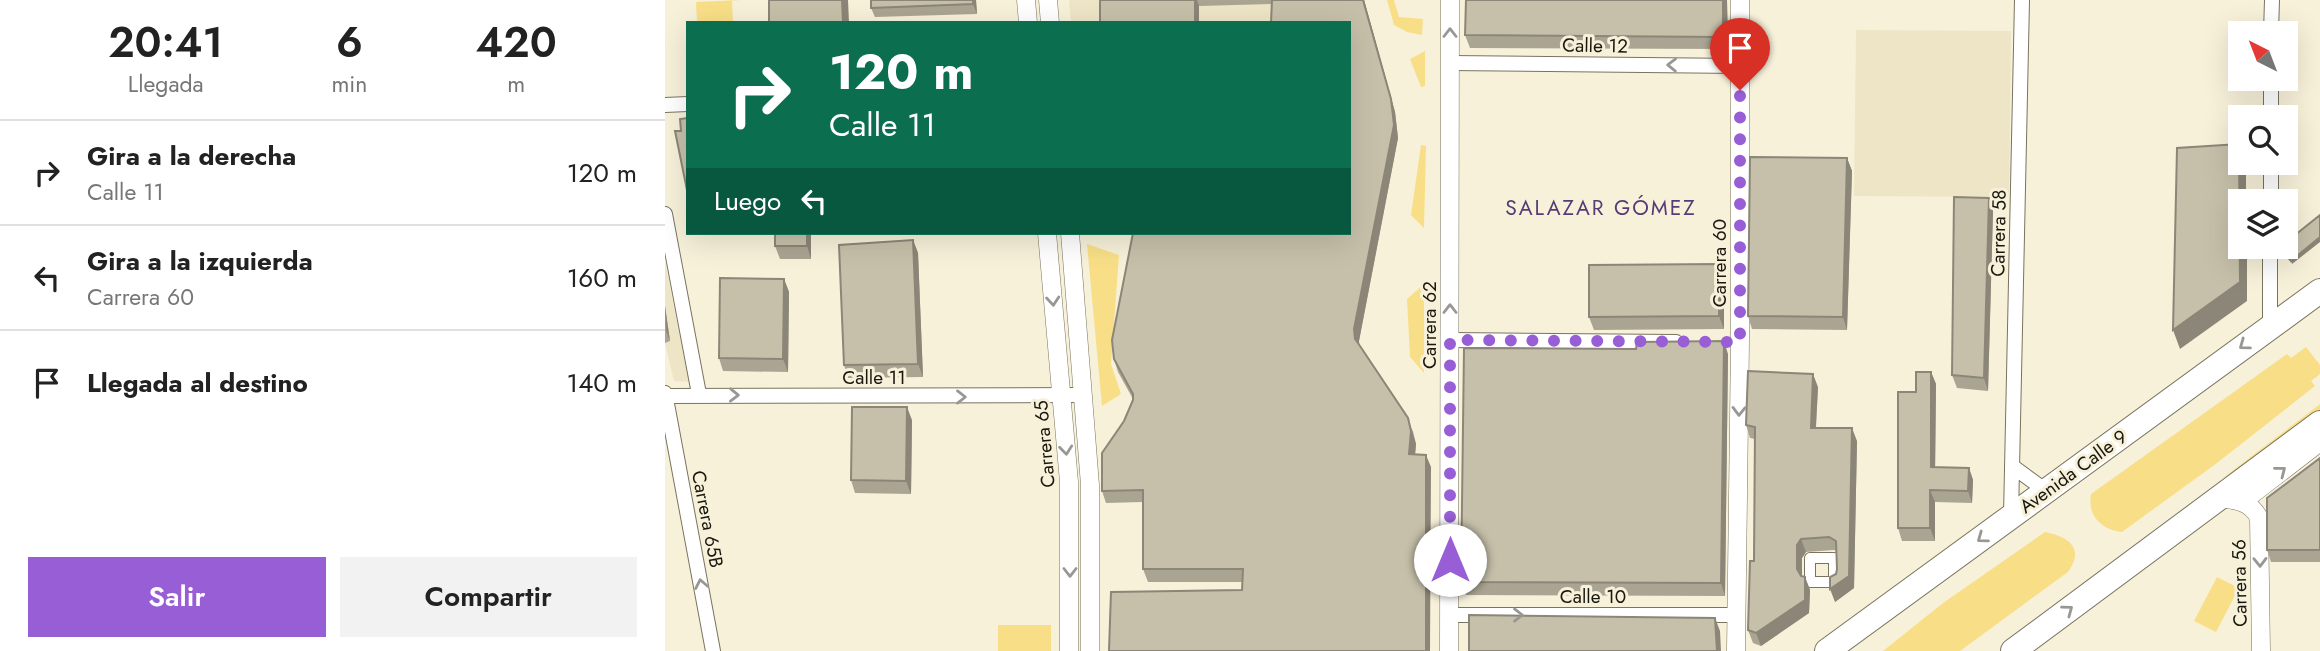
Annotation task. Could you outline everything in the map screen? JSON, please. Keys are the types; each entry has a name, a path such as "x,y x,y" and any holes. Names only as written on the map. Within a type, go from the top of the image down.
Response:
{"highway":[{"name":"Avenida Calle 9","path":"1826,651 2320,291"},
{"path":"2013,651 2231,500 2320,423"}],"street":[{"path":"1026,0 1028,21"},
{"path":"1048,0 1050,21"},
{"name":"Carrera 62","path":"1449,651 1450,0"},
{"name":"Carrera 60","path":"1736,651 1734,342 1740,0"},
{"name":"Carrera 58","path":"2011,516 2022,0"},
{"path":"2271,21 2272,0"},
{"name":"Calle 12","path":"1450,63 1740,66"},
{"path":"665,105 686,104"},
{"path":"665,214 699,394"},
{"name":"Carrera 65","path":"1047,235 1070,503 1069,651"},
{"path":"1070,235 1091,518 1090,651"},
{"path":"2270,259 2270,327"},
{"path":"1450,340 1686,342"},
{"name":"Calle 11","path":"665,395 1083,395"},
{"name":"Carrera 65B","path":"665,395 713,651"},
{"path":"2231,500 2320,442"},
{"path":"2012,466 2046,491"},
{"name":"Carrera 56","path":"2231,500 2253,509 2259,524 2261,651"},
{"name":"Calle 10","path":"1449,615 1736,615"}],"shaded area":[{"path":"741,0 732,1 733,21 697,21 696,2"},
{"path":"1069,0 1276,0 1276,21 1071,21"},
{"path":"1387,0 1394,0 1399,17 1423,19 1422,35 1407,32 1394,25"},
{"path":"1856,30 2011,31 2009,197 1854,196"},
{"path":"1425,51 1425,86 1421,87 1410,59"},
{"path":"1421,145 1426,146 1424,228 1411,215"},
{"path":"1087,244 1119,255 1111,364 1121,394 1102,406"},
{"path":"665,262 689,382 674,381 665,343"},
{"path":"1424,284 1424,373 1410,357 1407,299"},
{"path":"2306,347 2320,365 2320,374 2311,381 2315,386 2217,463 2122,532 2102,525 2091,509 2091,494 2287,354 2291,358"},
{"path":"2320,404 2320,413 2223,478"},
{"path":"2045,532 2061,537 2075,550 2073,564 2068,572 1960,651 1883,651 1943,603"},
{"path":"2217,577 2239,588 2216,632 2194,621"},
{"path":"998,625 1051,625 1051,651 998,651"}],"building":[{"path":"769,0 842,0 843,21 769,21"},
{"path":"871,0 973,0 973,4 871,8"},
{"path":"1100,0 1195,0 1195,21 1100,21"},
{"path":"1272,0 1363,0 1391,99 1394,125 1354,329 1355,339 1408,418 1411,431 1409,454 1426,455 1426,651 1109,651 1111,592 1242,590 1243,569 1143,569 1143,490 1102,491 1102,453 1124,421 1133,400 1133,394 1114,359 1112,340 1133,235 1351,235 1351,21 1271,21"},
{"path":"1466,0 1723,0 1723,37 1465,35"},
{"path":"686,118 686,185 675,131 681,131 680,119"},
{"path":"2228,145 2228,175 2239,175 2239,189 2228,189 2228,259 2240,259 2240,282 2173,330 2177,148"},
{"path":"1750,157 1847,158 1843,317 1748,316"},
{"path":"1954,197 1989,198 1984,378 1952,375"},
{"path":"2320,215 2320,237 2298,255 2298,233"},
{"path":"775,235 807,235 807,246 775,246"},
{"path":"913,240 918,364 844,365 839,245"},
{"path":"1719,264 1719,316 1589,317 1589,265"},
{"path":"720,278 784,279 783,359 719,358"},
{"path":"1724,341 1721,583 1461,582 1464,348 1636,349 1637,342"},
{"path":"1748,371 1813,374 1811,428 1852,428 1849,576 1830,589 1830,577 1836,574 1837,569 1836,541 1829,537 1801,539 1797,545 1797,569 1801,576 1805,577 1805,600 1756,633 1748,630 1750,561 1754,561 1755,427 1746,425"},
{"path":"1916,372 1931,372 1931,467 1969,468 1968,491 1930,490 1930,528 1898,528 1898,392 1916,392"},
{"path":"852,407 907,407 906,481 851,480"},
{"path":"2320,458 2320,550 2267,550 2267,498"},
{"path":"1469,615 1715,618 1717,651 1469,651"}],"district":[{"name":"SALAZAR GÓMEZ","path":"1601,208"}],"route":[{"path":"1450,560 1450,340 1740,342 1740,90"}]}
